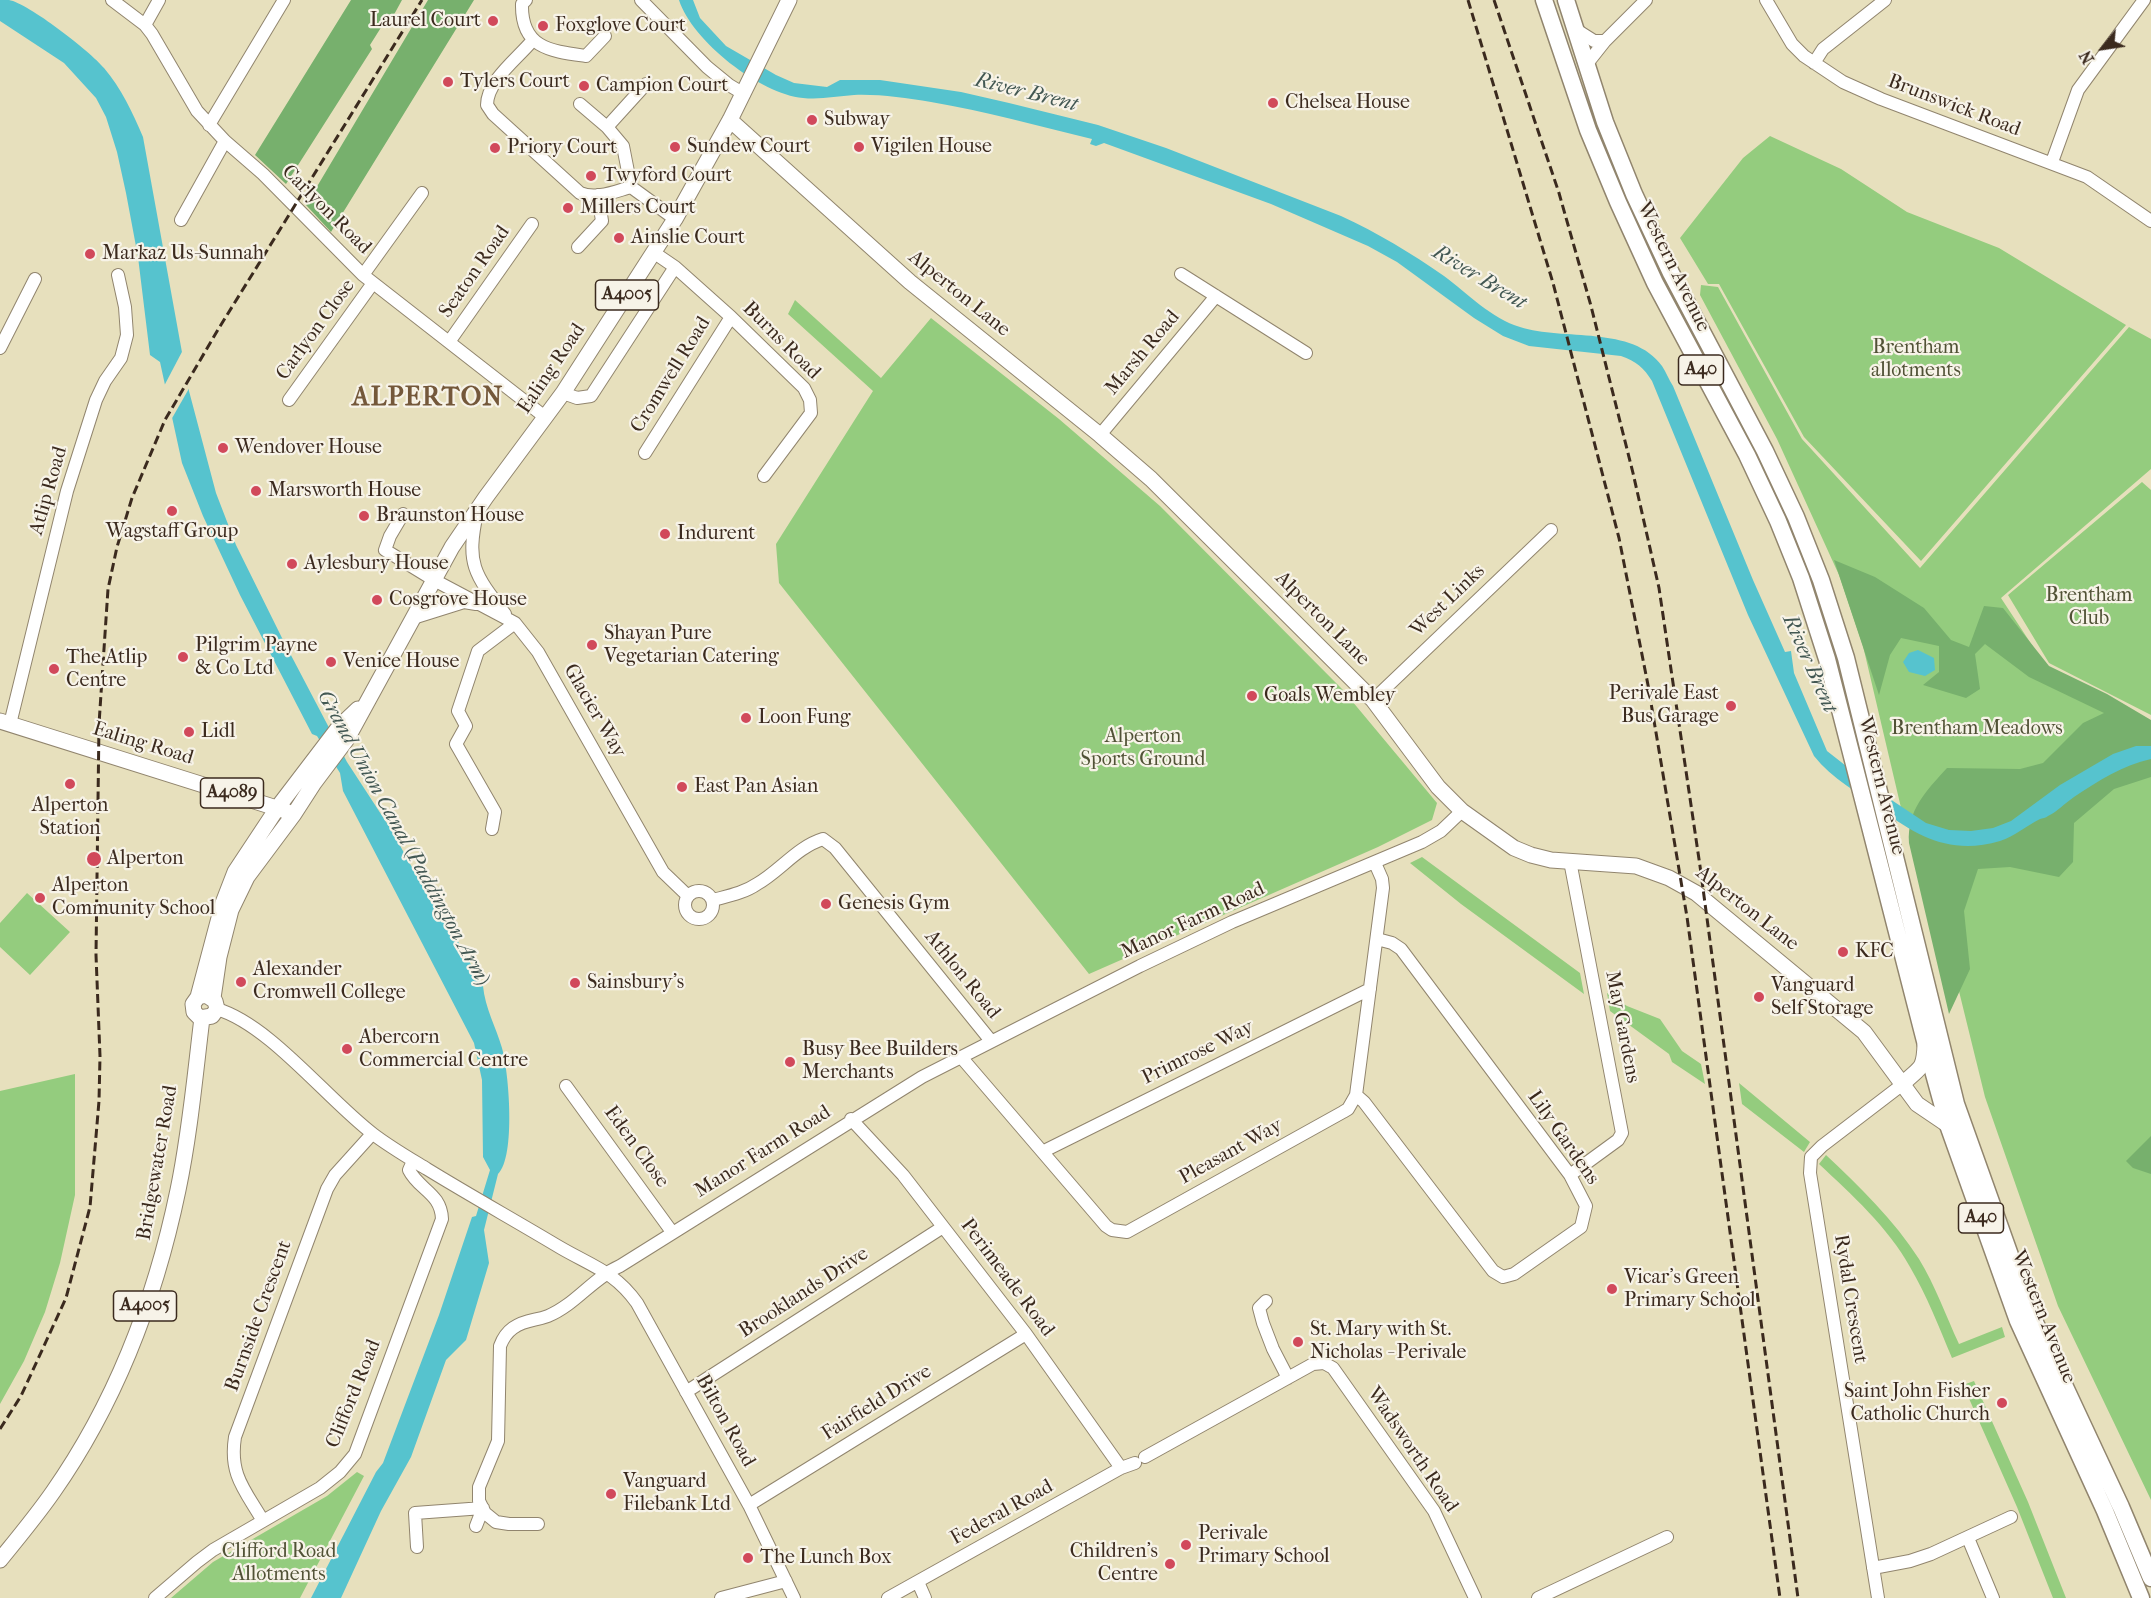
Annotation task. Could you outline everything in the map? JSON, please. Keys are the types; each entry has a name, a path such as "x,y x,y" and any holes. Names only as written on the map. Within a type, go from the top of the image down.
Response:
{"highway":[{"name":"Western Avenue","path":"1566,0 1605,122 1639,204 1671,273 1765,451 1796,517 1821,580 1846,658 1929,1000 1962,1120 2031,1314 2121,1506 2151,1578"},
{"name":"Western Avenue","path":"1544,1 1588,130 1618,202 1655,283 1747,455 1797,568 1827,659 1948,1125 2018,1321 2105,1511 2141,1598"}],"main road":[{"name":"Ealing Road","path":"5,722 278,807 325,759 367,701 452,547 563,393 675,219 730,120 787,2"},
{"name":"Alperton Lane","path":"730,120 910,282 1151,478 1372,700 1438,787 1461,811 1514,848 1551,860 1636,866 1669,878 1696,893 1864,1032 1917,1104 1948,1125"},
{"name":"Ealing Road","path":"294,814 314,783 325,759"},
{"path":"278,807 292,803 314,783"},
{"name":"A4089","path":"278,807 294,814"},
{"name":"A4005","path":"209,1001 223,903 235,872 278,807"},
{"name":"A4005","path":"209,1001 233,905 247,877 294,814"},
{"path":"202,1018 212,1016 209,1001"},
{"name":"Bridgewater Road","path":"0,1560 54,1491 86,1440 113,1388 135,1337 161,1259 178,1190 202,1018 193,1008 209,1001"},
{"path":"1903,1084 1923,1065 1926,1045"}],"street":[{"name":"Carlyon Road","path":"112,0 145,25 152,34 188,97 209,125 368,279 545,417"},
{"path":"145,25 159,0"},
{"path":"209,125 284,0"},
{"path":"526,0 522,4 521,16 525,30 532,40 560,52 586,56 605,36"},
{"path":"641,0 729,86 746,87"},
{"path":"1586,65 1605,41 1646,0"},
{"name":"Brunswick Road","path":"1766,0 1792,44 1804,56 1843,82 1881,99 2087,177 2151,221"},
{"path":"1815,63 1823,49 1885,0"},
{"path":"2052,162 2078,90 2144,0"},
{"path":"1575,29 1594,41 1605,41"},
{"path":"532,40 499,77 490,91 487,105 493,114 580,193 598,195 632,188"},
{"path":"607,127 646,84"},
{"path":"580,104 607,127 623,146 632,188 675,219"},
{"path":"181,220 225,141"},
{"name":"Carlyon Close","path":"289,400 422,193"},
{"path":"578,247 602,221 598,195"},
{"name":"Seaton Road","path":"449,342 532,224"},
{"name":"Burns Road","path":"653,252 675,267 731,317 804,388 810,400 811,412 764,476"},
{"path":"563,393 577,398 591,396 675,267"},
{"name":"Atlip Road","path":"5,722 67,491 96,400 105,381 121,358 127,335 125,307 118,274"},
{"path":"1181,274 1306,353"},
{"path":"0,348 35,279"},
{"name":"Marsh Road","path":"1100,435 1216,296"},
{"name":"Cromwell Road","path":"645,453 731,317"},
{"path":"478,509 472,546 474,566 485,588 512,621 478,651 458,711 466,726 456,744 495,812 492,829"},
{"name":"Glacier Way","path":"403,514 385,550 434,580 512,621 538,652 663,872 688,896"},
{"name":"West Links","path":"1372,700 1551,530"},
{"path":"413,618 464,602 483,605"},
{"name":"Manor Farm Road","path":"483,1508 479,1501 479,1487 498,1441 500,1346 504,1336 528,1320 548,1316 561,1308 607,1272 914,1081 1232,922 1422,842 1441,831 1461,811"},
{"name":"Athlon Road","path":"713,900 759,884 811,843 823,839 835,848 991,1041"},
{"name":"May Gardens","path":"1570,861 1622,1132 1618,1140 1570,1175"},
{"path":"1356,1095 1383,888 1375,863"},
{"path":"694,891 703,891 713,900 711,912 706,917 697,919 688,913 685,904 688,896 694,891"},
{"name":"Lily Gardens","path":"1356,1095 1364,1102 1493,1271 1503,1276 1514,1274 1581,1227 1586,1206 1570,1175 1401,949 1392,943 1377,939"},
{"name":"Primrose Way","path":"1044,1151 1370,989"},
{"path":"209,1001 254,1028 372,1134 460,1190 607,1272"},
{"name":"Pleasant Way","path":"961,1057 1107,1226 1112,1230 1127,1232 1343,1112 1348,1109 1356,1095"},
{"name":"Rydal Crescent","path":"1878,1598 1810,1173 1811,1157 1822,1146 1903,1084"},
{"name":"Eden Close","path":"566,1086 672,1232"},
{"name":"Perimeade Road","path":"851,1119 903,1175 1026,1334 1121,1468"},
{"name":"Burnside Crescent","path":"263,1521 236,1474 232,1455 235,1437 327,1189 335,1175 372,1134"},
{"name":"Clifford Road","path":"155,1598 197,1562 320,1488 340,1472 355,1454 442,1219 442,1208 436,1199 409,1170 413,1161"},
{"name":"Brooklands Drive","path":"686,1392 943,1227"},
{"name":"Bilton Road","path":"607,1272 620,1281 637,1303 750,1505 794,1598"},
{"path":"1266,1301 1259,1308 1263,1323 1288,1378"},
{"name":"Fairfield Drive","path":"750,1505 1026,1334"},
{"name":"Federal Road","path":"888,1598 1313,1364 1324,1363"},
{"name":"Wadsworth Road","path":"1324,1363 1333,1368 1434,1511 1475,1598"},
{"path":"483,1508 485,1513 496,1522 509,1524 525,1518 538,1524"},
{"path":"476,1526 483,1508"},
{"path":"417,1547 415,1514 483,1508"},
{"path":"1873,1568 1910,1561 1968,1538 2011,1517"},
{"path":"1538,1598 1667,1536"},
{"path":"1968,1538 1993,1598"},
{"path":"721,1598 786,1581"},
{"path":"918,1582 925,1598"}],"green space":[{"path":"351,0 402,0 391,20 387,18 370,45 372,49 286,184 255,155"},
{"path":"428,0 474,0 331,232 306,205"},
{"name":"Brentham allotments","path":"1770,136 1841,169 1907,212 1999,248 2126,325 1921,561 1804,437 1719,284 1708,284 1680,238 1743,158"},
{"name":"Brentham Meadows","path":"1701,285 1718,287 1802,439 1920,568 2129,327 2151,339 2151,469 2001,598 2047,668 2151,726 1957,825 1902,812 1863,646 1839,575 1777,439 1700,295"},
{"name":"Alperton Sports Ground","path":"795,300 881,378 931,318 1059,419 1160,506 1342,689 1437,803 1432,820 1378,847 1089,974 779,583 776,544 873,391 788,314"},
{"name":"Brentham Club","path":"2142,482 2151,490 2151,715 2049,663 2008,595"},
{"path":"1834,560 1875,577 1924,608 1951,640 1969,647 1984,606 2003,608 2049,666 2107,694 2151,720 2151,777 2114,789 2074,823 2073,862 2059,877 2010,867 1978,869 1964,911 1970,969 1949,1014 1909,843 1911,821 1919,802 1947,768 2020,769 2043,763 2083,723 2104,713 2029,677 1985,644 1975,654 1980,689 1966,698 1923,685 1939,672 1939,646 1901,638 1890,655 1879,695"},
{"path":"2151,758 2151,1500 2058,1306 1985,1097 1927,861"},
{"path":"1422,857 1580,973 1584,994 1461,904 1410,863"},
{"path":"27,893 70,932 30,975 0,947 0,923"},
{"path":"1607,993 1627,1006 1660,1019 1682,1051 1701,1064 1705,1084 1672,1062 1669,1054 1610,1011"},
{"path":"75,1074 75,1195 60,1263 45,1312 24,1361 0,1404 0,1091"},
{"path":"1739,1083 1810,1142 1804,1152 1742,1104"},
{"path":"2151,1136 2151,1174 2133,1168 2126,1161"},
{"path":"1826,1155 1876,1204 1919,1259 1959,1344 2002,1327 2005,1337 1952,1358 1922,1289 1901,1252 1869,1212 1819,1164"},
{"path":"1974,1381 2028,1502 2066,1598 2053,1598 2017,1507 1963,1385"},
{"name":"Clifford Road Allotments","path":"357,1472 364,1476 300,1598 171,1598 213,1562 327,1496"}],"water":[{"path":"0,0 18,3 30,10 59,29 86,51 110,76 135,119 143,137 189,391 216,493 236,545 347,762 392,831 431,902 438,906 483,986 505,1060 509,1094 507,1151 504,1165 498,1174 484,1230 489,1263 466,1340 446,1360 411,1457 381,1511 341,1598 311,1598 376,1472 383,1463 439,1315 472,1217 476,1216 490,1170 483,1157 482,1080 474,1043 343,791 340,773 317,736 312,734 240,595 203,516 182,463 160,362 150,355 138,257 117,152 106,117 96,98 64,63 0,21"},
{"path":"679,0 693,0 700,18 726,46 794,83 827,87 840,80 880,80 961,92 1098,125 1166,148 1341,216 1419,259 1490,312 1510,323 1537,331 1616,339 1649,353 1662,366 1673,386 1785,652 1791,651 1794,673 1827,751 1878,791 1926,823 1949,830 1971,831 1993,828 2011,821 2060,785 2113,754 2136,746 2151,746 2151,759 2111,774 2051,814 2000,841 1983,845 1952,845 1909,829 1829,772 1814,756 1748,615 1652,381 1643,369 1631,360 1621,356 1529,346 1503,336 1474,318 1397,262 1368,246 1271,204 1104,143 1096,146 1090,144 1092,139 931,102 863,95 803,98 767,87 730,63 713,48 686,16"},
{"path":"1918,650 1934,658 1935,670 1925,676 1909,672 1903,662 1909,653"}],"pier":[{"path":"184,348 191,385 171,420 163,388"}],"railway":[{"path":"0,1429 21,1396 66,1298 90,1207 99,1101 100,1056 96,955 99,724 108,589 117,547 132,498 165,420 219,328 422,0"},
{"path":"1468,0 1553,283 1619,538 1648,685 1687,917 1780,1598"},
{"path":"1494,0 1559,193 1591,306 1659,588 1700,866 1798,1598"}],"place":[{"name":"Laurel Court","path":"493,21"},
{"name":"Foxglove Court","path":"543,26"},
{"name":"Tylers Court","path":"448,82"},
{"name":"Campion Court","path":"584,86"},
{"name":"Chelsea House","path":"1273,103"},
{"name":"Subway","path":"812,120"},
{"name":"Sundew Court","path":"675,147"},
{"name":"Vigilen House","path":"859,147"},
{"name":"Priory Court","path":"495,148"},
{"name":"Twyford Court","path":"591,176"},
{"name":"Millers Court","path":"568,208"},
{"name":"Ainslie Court","path":"619,238"},
{"name":"Markaz Us-Sunnah","path":"90,254"},
{"name":"Wendover House","path":"223,448"},
{"name":"Marsworth House","path":"256,491"},
{"name":"Wagstaff Group","path":"172,511"},
{"name":"Braunston House","path":"364,516"},
{"name":"Indurent","path":"665,534"},
{"name":"Aylesbury House","path":"292,564"},
{"name":"Cosgrove House","path":"377,600"},
{"name":"Shayan Pure Vegetarian Catering","path":"592,645"},
{"name":"Pilgrim Payne & Co Ltd","path":"183,657"},
{"name":"Venice House","path":"331,662"},
{"name":"The Atlip Centre","path":"54,669"},
{"name":"Goals Wembley","path":"1252,696"},
{"name":"Perivale East Bus Garage","path":"1731,706"},
{"name":"Loon Fung","path":"746,718"},
{"name":"Lidl","path":"189,732"},
{"name":"Alperton Station","path":"70,784"},
{"name":"East Pan Asian","path":"682,787"},
{"name":"Alperton","path":"94,859"},
{"name":"Alperton Community School","path":"40,898"},
{"name":"Genesis Gym","path":"826,904"},
{"name":"KFC","path":"1843,952"},
{"name":"Alexander Cromwell College","path":"241,982"},
{"name":"Sainsbury's","path":"575,983"},
{"name":"Vanguard Self Storage","path":"1759,997"},
{"name":"Abercorn Commercial Centre","path":"347,1049"},
{"name":"Busy Bee Builders Merchants","path":"790,1062"},
{"name":"Vicar's Green Primary School","path":"1612,1289"},
{"name":"St. Mary with St. Nicholas - Perivale","path":"1298,1342"},
{"name":"Saint John Fisher Catholic Church","path":"2002,1403"},
{"name":"Vanguard Filebank Ltd","path":"611,1494"},
{"name":"Perivale Primary School","path":"1186,1545"},
{"name":"The Lunch Box","path":"748,1558"},
{"name":"Children's Centre","path":"1170,1564"}],"district":[{"name":"ALPERTON","path":"428,399"}],"water label":[{"name":"River Brent","path":"1026,93"},
{"name":"River Brent","path":"1479,278"},
{"name":"River Brent","path":"1809,664"},
{"name":"Grand Union Canal (Paddington Arm)","path":"403,838"}]}
